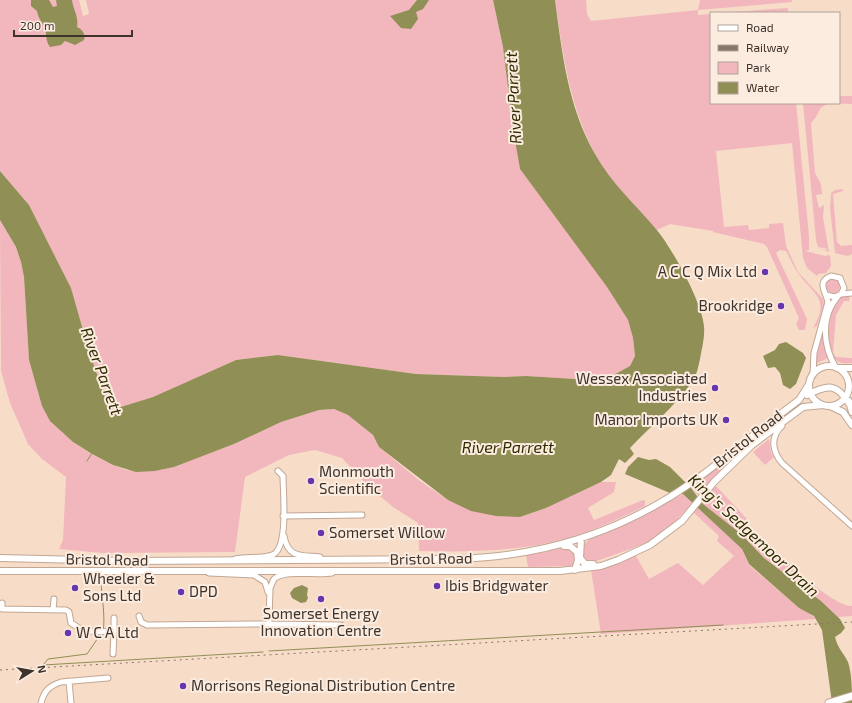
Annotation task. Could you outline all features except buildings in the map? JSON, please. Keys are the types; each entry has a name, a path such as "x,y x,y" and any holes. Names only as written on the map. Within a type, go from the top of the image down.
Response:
{"highway":[{"path":"829,703 852,696"},
{"path":"838,703 852,701"}],"main road":[{"path":"812,375 818,369 825,366 852,368"},
{"path":"837,368 846,376 847,393 852,412"},
{"name":"Bristol Road","path":"0,558 126,560 473,559 524,553 560,545 581,539 633,518 690,484 802,398 812,375"},
{"path":"830,406 838,404 847,393 852,379"},
{"path":"809,384 810,393 816,401 823,405"},
{"path":"802,398 821,387 828,386 847,393"},
{"name":"Bristol Road","path":"0,572 575,570 601,566 626,557 662,537 693,509 733,462 797,411 809,406 830,406"},
{"path":"830,406 843,412 852,425"},
{"path":"581,539 580,558 585,564 588,565 618,557 626,557"},
{"path":"560,545 570,546 577,552 578,560 575,570"}],"street":[{"path":"812,375 814,366 813,356 828,302 822,286 824,281 828,277 838,276 852,292"},
{"path":"837,368 829,353 826,329 829,310 844,284"},
{"path":"826,295 832,297 852,292"},
{"path":"797,411 774,434 773,445 776,456 852,526"},
{"path":"232,559 244,556 269,556 275,554 280,548 284,516 284,476 278,471"},
{"path":"284,516 362,515"},
{"path":"283,532 287,547 294,554 330,559"},
{"path":"269,624 269,598 271,584 277,576 323,574 342,570"},
{"path":"184,571 254,575 265,582 269,598"},
{"path":"53,610 54,599"},
{"path":"2,603 1,609 53,610 69,612 71,623 84,631 114,632"},
{"path":"139,616 141,622 147,624 341,625"},
{"path":"113,654 114,618"},
{"path":"41,703 43,694 48,688 61,682 108,678"},
{"path":"68,681 71,703"}],"green space":[{"path":"0,0 79,0 83,16 89,14 86,0 493,0 503,47 520,169 607,287 628,320 633,338 635,356 630,366 610,377 575,379 526,376 504,377 416,374 278,355 236,360 153,397 111,410 104,395 89,351 71,288 29,205 0,171"},
{"path":"555,0 586,0 587,14 591,21 698,10 698,15 710,14 710,104 796,104 809,236 809,250 805,251 825,256 830,255 831,266 826,273 818,274 817,276 807,268 803,258 792,143 716,151 724,227 748,225 749,230 769,228 769,224 783,223 786,246 798,272 823,299 824,304 817,326 813,328 818,318 820,309 818,297 798,273 786,251 780,250 776,253 807,319 805,330 799,330 796,324 799,318 767,247 764,244 713,231 670,224 657,230 625,196 608,175 586,134 571,91"},
{"path":"700,0 792,0 792,2 698,10"},
{"path":"788,8 788,12 731,12"},
{"path":"840,96 852,96 852,104 840,104"},
{"path":"803,104 835,104 823,106 811,123 815,173 821,184 822,194 816,195 819,208 824,205 823,217 829,252 816,247 825,250 828,249 818,247 816,240"},
{"path":"843,189 843,191 833,194 837,242 841,246 852,245 852,254 848,256 835,253 830,208 831,193 835,190"},
{"path":"0,220 16,247 21,262 24,277 29,360 42,406 62,432 73,442 91,454 113,465 126,470 155,471 174,467 234,444 281,422 319,410 334,409 348,415 373,435 379,447 420,481 448,500 520,517 546,508 601,482 616,482 614,492 588,508 594,520 643,500 645,501 645,506 588,531 551,543 513,549 419,551 418,523 393,507 370,488 342,458 315,450 289,455 245,477 235,552 103,553 59,549 63,540 66,477 42,459 28,444 10,403 1,371"},
{"path":"830,279 836,279 840,283 840,289 836,293 830,293 826,289 826,283"},
{"path":"842,296 850,296 849,301 844,301 836,315 833,353 836,357 852,358 852,363 839,362 835,359 831,349 829,329 830,316 837,303 836,302"},
{"path":"823,328 828,358 817,363 816,355"},
{"path":"769,439 771,453 774,457 765,465 753,452"},
{"path":"723,461 726,466 698,495 690,487"},
{"path":"716,486 747,519 745,528 765,549 770,546 821,591 843,604 852,606 852,616 838,617 821,601 764,558 703,504 701,501"},
{"path":"683,494 691,500 691,504 674,523 647,543 591,563 587,563 583,558 583,545 590,539 628,523"},
{"path":"697,506 742,549 749,565 799,608 810,613 816,619 601,634 591,570 636,556 649,579 678,563 703,585 734,556 717,541 719,536 693,512"},
{"path":"561,548 573,549 576,554 576,563 571,566 528,567 526,555"}],"water":[{"path":"31,0 49,0 53,7 57,6 56,0 72,0 77,20 77,27 83,32 84,40 75,45 65,41 61,45 50,47 45,28 37,11 31,6"},
{"path":"417,0 429,0 423,9 416,12 418,19 411,29 401,28 390,16 409,10"},
{"name":"River Parrett","path":"493,0 555,0 560,40 572,99 586,136 601,165 663,238 678,262 692,290 702,316 704,338 698,368 694,379 670,408 630,448 634,454 625,463 619,459 611,475 601,482 546,508 520,517 496,516 471,511 448,500 379,447 373,435 348,415 334,409 319,410 281,422 234,444 174,467 155,471 136,472 113,465 92,454 73,442 50,421 42,406 29,360 24,277 21,262 16,247 0,220 0,171 29,205 71,288 89,351 104,395 111,410 153,397 236,360 278,355 416,374 504,377 526,376 575,379 610,377 630,366 635,356 633,338 628,320 607,287 520,169 513,128 503,47"},
{"path":"786,342 803,353 806,358 796,384 790,389 783,385 780,373 775,367 768,368 763,356 775,350 779,344"},
{"path":"638,457 649,460 656,459 670,467 691,488 703,504 741,534 764,558 821,601 840,619 845,628 835,637 848,662 852,682 852,703 832,703 822,630 814,616 799,608 749,564 742,549 683,494 670,493 625,474 628,467"},
{"path":"302,585 308,588 308,598 306,602 301,603 292,598 290,593 294,588"}],"waterway":[{"path":"87,461 92,453"},
{"path":"100,575 104,612 103,630"},
{"path":"269,651 723,625"},
{"path":"100,635 87,654 48,659 43,665 263,652"}],"railway":[{"path":"0,670 852,622"}],"place":[{"name":"A C C Q Mix Ltd","path":"765,272"},
{"name":"Brookridge","path":"781,306"},
{"name":"Wessex Associated Industries","path":"715,388"},
{"name":"Manor Imports UK","path":"726,420"},
{"name":"Monmouth Scientific","path":"311,481"},
{"name":"Somerset Willow","path":"321,533"},
{"name":"Ibis Bridgwater","path":"437,586"},
{"name":"Wheeler & Sons Ltd","path":"75,588"},
{"name":"DPD","path":"181,592"},
{"name":"Somerset Energy Innovation Centre","path":"321,599"},
{"name":"W C A Ltd","path":"68,633"},
{"name":"Morrisons Regional Distribution Centre","path":"183,686"}],"water label":[{"name":"King's Sedgemoor Drain","path":"754,535"}]}
